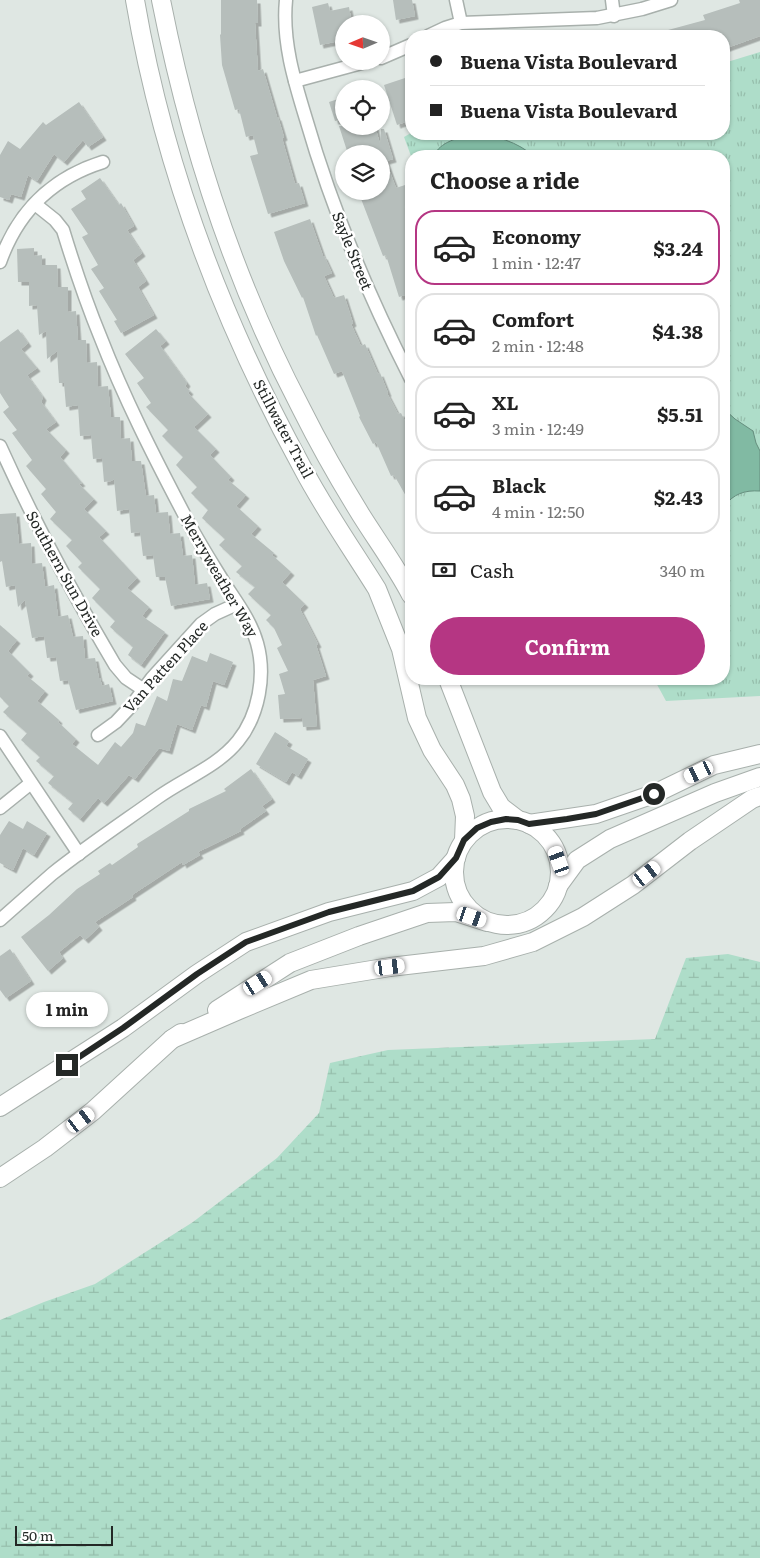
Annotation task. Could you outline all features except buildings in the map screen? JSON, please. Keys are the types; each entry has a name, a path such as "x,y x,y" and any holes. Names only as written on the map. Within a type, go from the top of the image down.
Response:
{"main road":[{"name":"Stillwater Trail","path":"135,0 148,67 173,165 223,304 247,360 302,469 377,589 401,649 405,666"},
{"name":"Stillwater Trail","path":"162,0 174,63 196,147 226,237 256,315 296,400 322,449 405,586"},
{"name":"Stillwater Trail","path":"409,685 417,718 432,750 455,785 461,799 465,816 464,840"},
{"path":"0,1178 45,1148 93,1111 172,1039 290,963 359,936 427,913 456,912 503,926 520,925 535,918 547,908 556,894 560,878 559,861 553,846 543,833 501,807 492,792 450,685"},
{"path":"487,922 474,914 463,903 456,889 454,873 456,858 464,840 477,828 491,822 506,819 524,822 596,814 654,794 714,765 760,754"},
{"path":"558,887 577,860 610,840 715,793 760,777"},
{"path":"172,1039 311,980 390,967 484,956 532,942 591,912 633,885 690,840 752,798 760,796"},
{"path":"0,1107 123,1028 197,974 246,942 329,912 413,891 439,877 456,858"}],"street":[{"name":"Sayle Street","path":"286,0 288,54 315,152 337,215 365,283 405,366"},
{"path":"456,0 461,24"},
{"path":"612,0 614,16"},
{"path":"441,30 461,24 614,16 642,10 672,0"},
{"path":"390,54 405,48"},
{"path":"295,80 335,70"},
{"path":"0,262 15,227 50,189 67,176 103,162"},
{"name":"Merryweather Way","path":"0,920 52,874 79,854 160,796 224,755 238,740 255,707 260,689 261,664 257,642 249,622 195,536 144,436 99,336 63,230 55,220 35,204"},
{"name":"Southern Sun Drive","path":"0,446 54,558 110,657 126,678 144,690"},
{"name":"Van Patten Place","path":"98,735 116,722 152,678 201,624 215,614 237,604"},
{"path":"0,736 79,854"},
{"path":"0,808 31,784"}],"green space":[{"path":"760,52 760,696 666,701 657,685 730,685 730,150 409,150 405,140 730,140 730,61"},
{"path":"728,954 760,962 760,1558 0,1558 0,1320 95,1284 193,1222 277,1158 319,1113 330,1063 388,1050 655,1039 686,958"}],"shaded area":[{"path":"455,140 506,140 526,150 438,150"},
{"path":"730,414 753,431 760,451 760,491 749,491 730,500"}],"route":[{"path":"67,1065 246,942 329,912 413,891 439,877 456,858 464,840 477,828 491,822 506,819 518,820 529,824 596,814 654,794"}]}
